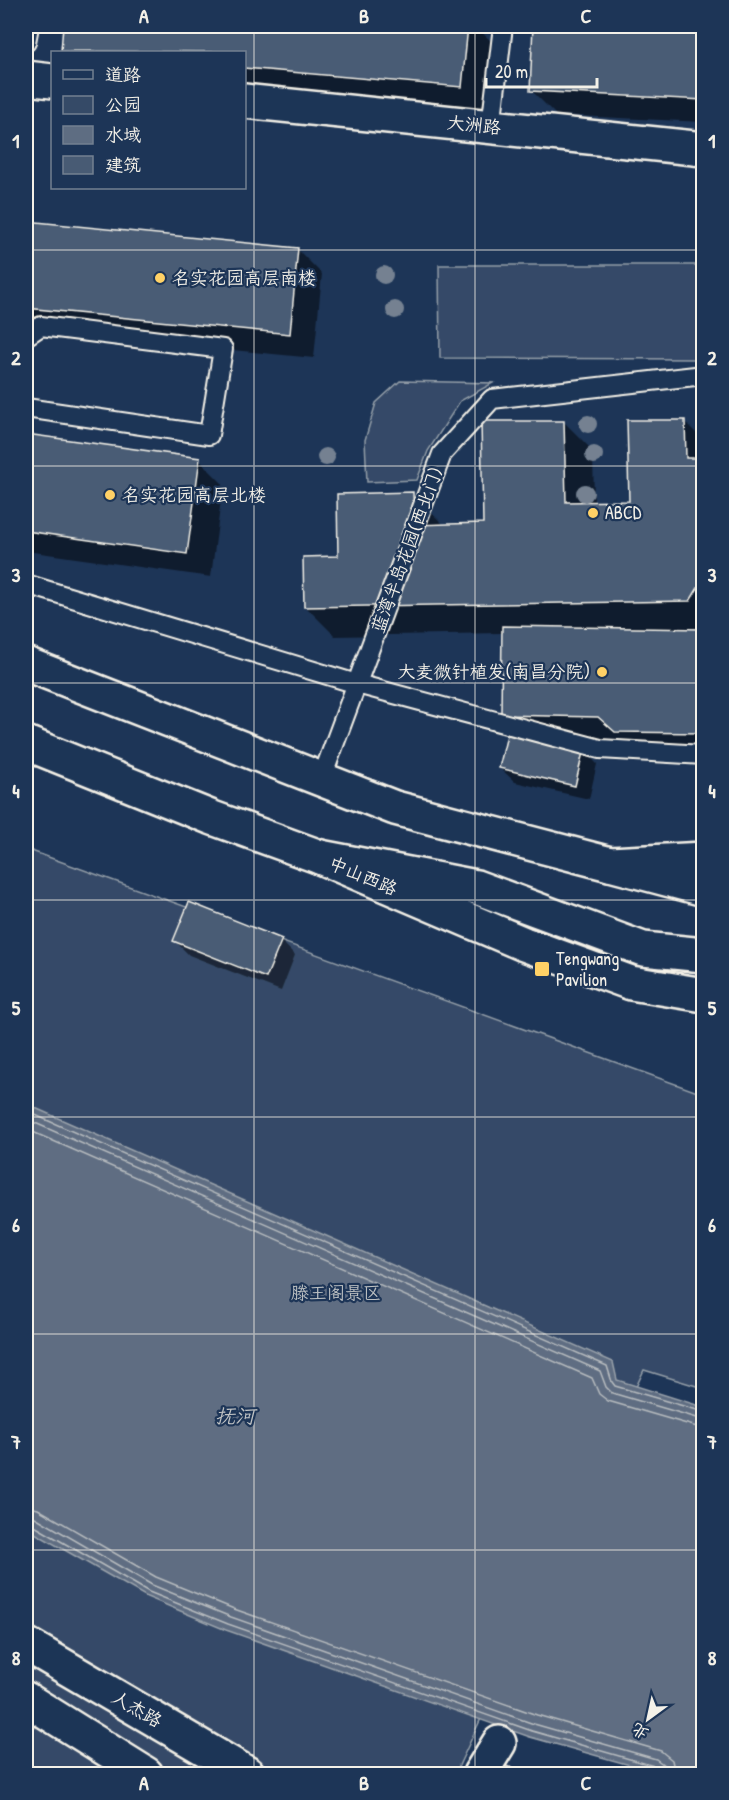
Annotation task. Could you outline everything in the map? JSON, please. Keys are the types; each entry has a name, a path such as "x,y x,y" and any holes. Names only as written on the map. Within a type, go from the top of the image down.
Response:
{"main road":[{"path":"26,78 51,81"},
{"name":"大洲路","path":"246,101 704,149"},
{"path":"26,664 395,808 704,889"},
{"name":"中山西路","path":"26,744 210,818 320,857 524,944 631,983 704,995"},
{"path":"320,857 476,887 644,949 704,955"},
{"path":"610,864 704,859"},
{"name":"人杰路","path":"26,1644 248,1774"},
{"path":"26,1699 146,1774"},
{"path":"480,1774 500,1743"}],"lane":[{"path":"26,42 29,26"},
{"path":"491,127 504,26"},
{"path":"26,336 41,326 223,349 209,435 26,408"},
{"name":"蓝湾半岛花园(西北门)","path":"321,780 442,454 492,399 704,375"},
{"path":"26,584 357,684 600,749 704,755"}],"green space":[{"path":"439,265 703,265 703,359 440,358"},
{"path":"400,381 493,383 460,401 428,451 417,480 367,482 365,440 376,403"},
{"name":"滕王阁景区","path":"26,849 703,1094 703,1388 644,1370 455,1774 26,1774"}],"water":[{"name":"抚河","path":"26,1104 613,1362 617,1380 703,1407 703,1774 662,1774 530,1737 226,1630 147,1597 26,1528"}],"building":[{"path":"63,26 468,26 462,87 246,68 246,51 61,51"},
{"path":"533,26 704,26 704,100 530,91"},
{"name":"名实花园高层南楼","path":"26,221 298,248 290,334 26,308"},
{"name":"ABCD","path":"627,420 685,420 686,458 704,458 704,578 690,601 304,607 303,557 338,556 337,494 413,492 414,525 483,523 481,421 564,421 566,502 629,501"},
{"name":"名实花园高层北楼","path":"26,434 200,458 187,554 26,531"},
{"name":"大麦微针植发(南昌分院)","path":"502,626 704,629 704,733 615,732 598,717 501,715"},
{"path":"508,731 584,748 575,786 499,768"},
{"path":"189,902 282,939 266,978 173,941"},
{"path":"494,1763 535,1774 489,1774"}],"place":[{"name":"名实花园高层南楼","path":"160,278"},
{"name":"名实花园高层北楼","path":"110,495"},
{"name":"ABCD","path":"593,513"},
{"name":"大麦微针植发(南昌分院)","path":"602,672"},
{"name":"Tengwang Pavilion","path":"542,969"}]}
